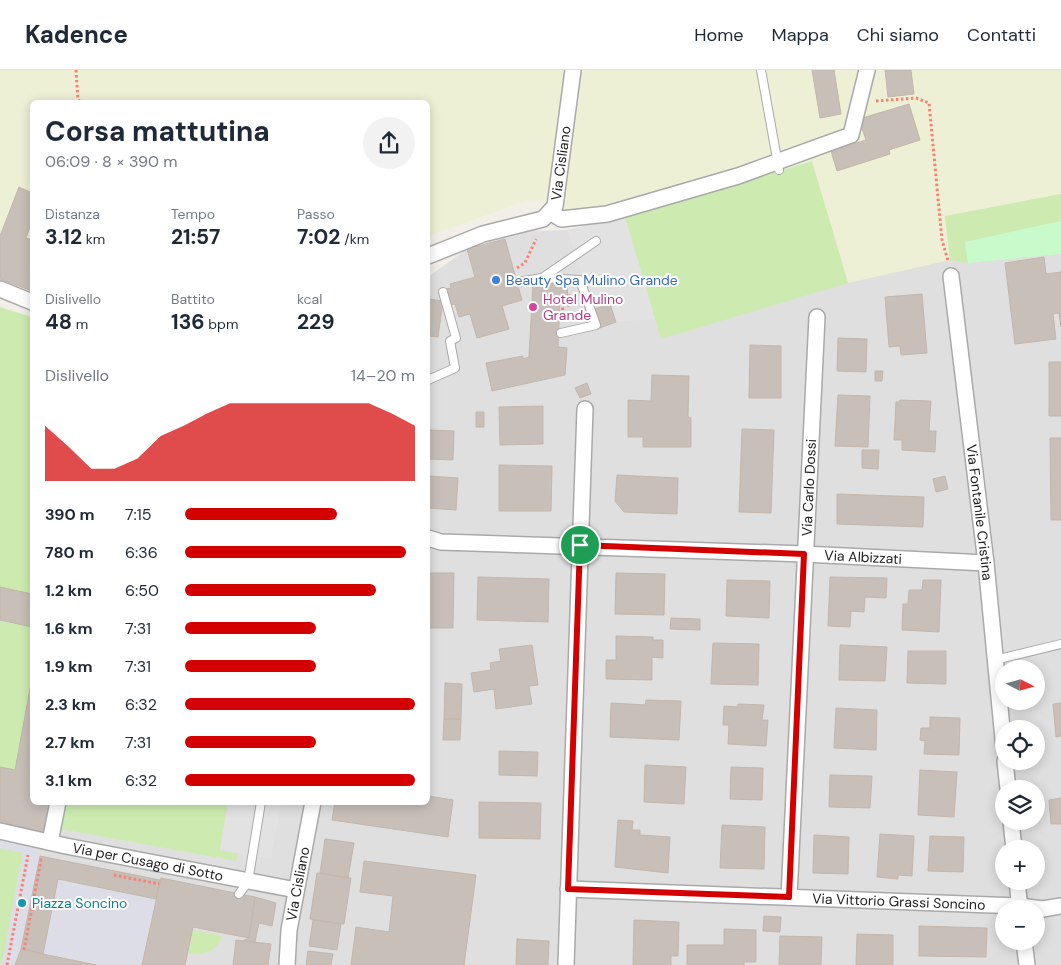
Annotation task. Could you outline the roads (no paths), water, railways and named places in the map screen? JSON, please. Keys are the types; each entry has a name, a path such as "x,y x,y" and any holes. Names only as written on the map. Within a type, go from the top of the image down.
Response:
{"street":[{"name":"Via Cisliano","path":"430,255 483,234 543,219 550,212 557,200 572,70"},
{"path":"550,212 561,219 607,214 777,166 851,135 867,70"},
{"name":"Via Fontanile Cristina","path":"952,276 986,563 995,660"},
{"path":"0,289 30,301"},
{"name":"Via Carlo Dossi","path":"789,897 804,554 817,317"},
{"path":"566,965 585,408"},
{"name":"Via Albizzati","path":"432,542 580,545 986,563"},
{"path":"40,839 57,805"},
{"name":"Via Cisliano","path":"287,965 289,930 312,805"},
{"name":"Via per Cusago di Sotto","path":"0,831 243,888 296,890"},
{"name":"Via Vittorio Grassi Soncino","path":"568,889 995,906"},
{"name":"Via Vittorio Grassi Soncino","path":"1045,909 1061,906"},
{"path":"1025,950 1027,965"}],"lane":[{"path":"761,70 777,166"},
{"path":"542,278 596,241"},
{"path":"518,282 542,278 580,280 596,325 561,333"},
{"path":"430,379 455,368 450,342 456,338 442,292"},
{"path":"995,660 1061,644"},
{"path":"243,888 260,805"}],"place":[{"name":"Beauty Spa Mulino Grande","path":"496,280"},
{"name":"Hotel Mulino Grande","path":"533,307"},
{"name":"Piazza Soncino","path":"22,903"}]}
